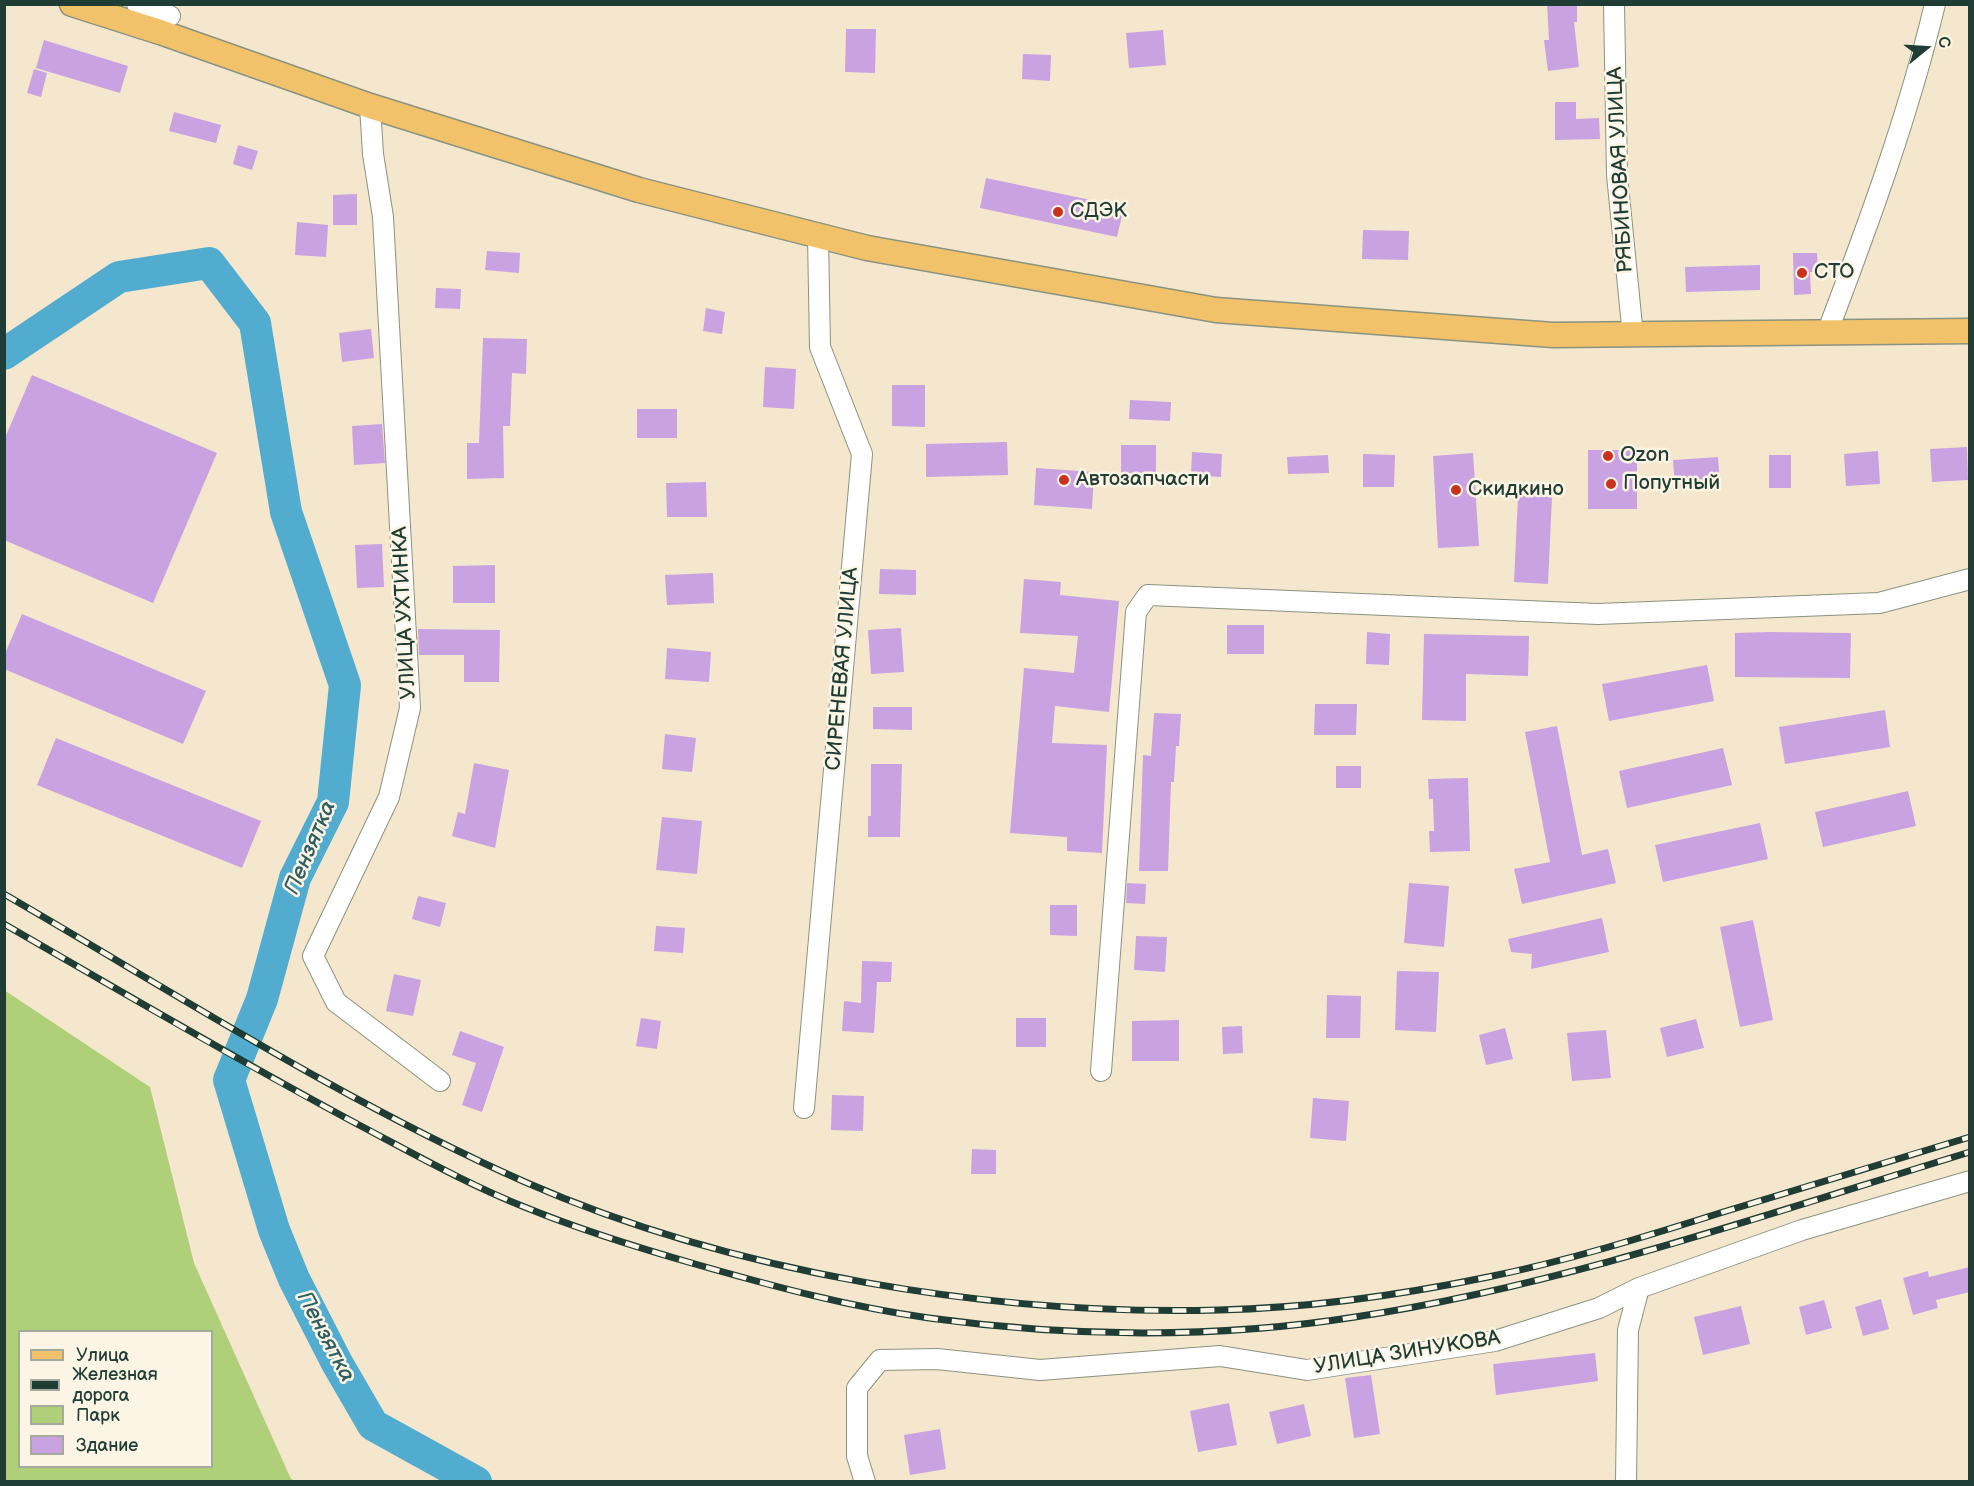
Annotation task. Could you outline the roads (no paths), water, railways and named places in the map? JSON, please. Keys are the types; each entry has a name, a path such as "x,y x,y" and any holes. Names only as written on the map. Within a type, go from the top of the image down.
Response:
{"main road":[{"path":"72,4 171,18 370,106 639,190 867,248 1216,310 1553,335 1970,331"}],"street":[{"path":"137,4 171,18"},
{"name":"РЯБИНОВАЯ УЛИЦА","path":"1614,4 1617,175 1633,336"},
{"path":"1827,333 1888,169 1918,74 1935,4"},
{"name":"УЛИЦА УХТИНКА","path":"370,106 373,154 383,217 410,708 389,797 313,956 336,1002 441,1081"},
{"name":"СИРЕНЕВАЯ УЛИЦА","path":"804,1108 862,454 820,347 818,236"},
{"path":"1101,1071 1136,612 1148,595 1598,614 1880,603 1970,579"},
{"name":"УЛИЦА ЗИНУКОВА","path":"865,1482 857,1456 857,1389 880,1360 937,1359 1040,1370 1220,1356 1307,1370 1495,1341 1599,1308 1639,1288 1802,1230 1970,1181"},
{"path":"1626,1482 1628,1329 1639,1288"}],"waterway":[{"name":"Пензятка","path":"4,354 119,277 209,263 255,323 286,512 345,685 333,802 295,878 262,999 229,1080 274,1230 294,1279 337,1363 373,1425 476,1482"}],"railway":[{"path":"4,894 326,1082 458,1151 525,1182 605,1214 689,1241 776,1264 865,1282 955,1296 1044,1305 1133,1310 1219,1310 1286,1307 1388,1295 1518,1271 1576,1256 1970,1137"},
{"path":"4,924 314,1101 442,1169 527,1208 631,1245 782,1288 841,1302 929,1318 1035,1329 1142,1333 1249,1329 1355,1317 1433,1303 1588,1267 1742,1223 1970,1152"}],"place":[{"name":"СДЭК","path":"1058,212"},
{"name":"СТО","path":"1802,273"},
{"name":"Ozon","path":"1608,456"},
{"name":"Автозапчасти","path":"1064,480"},
{"name":"Попутный","path":"1611,484"},
{"name":"Скидкино","path":"1456,490"}]}
